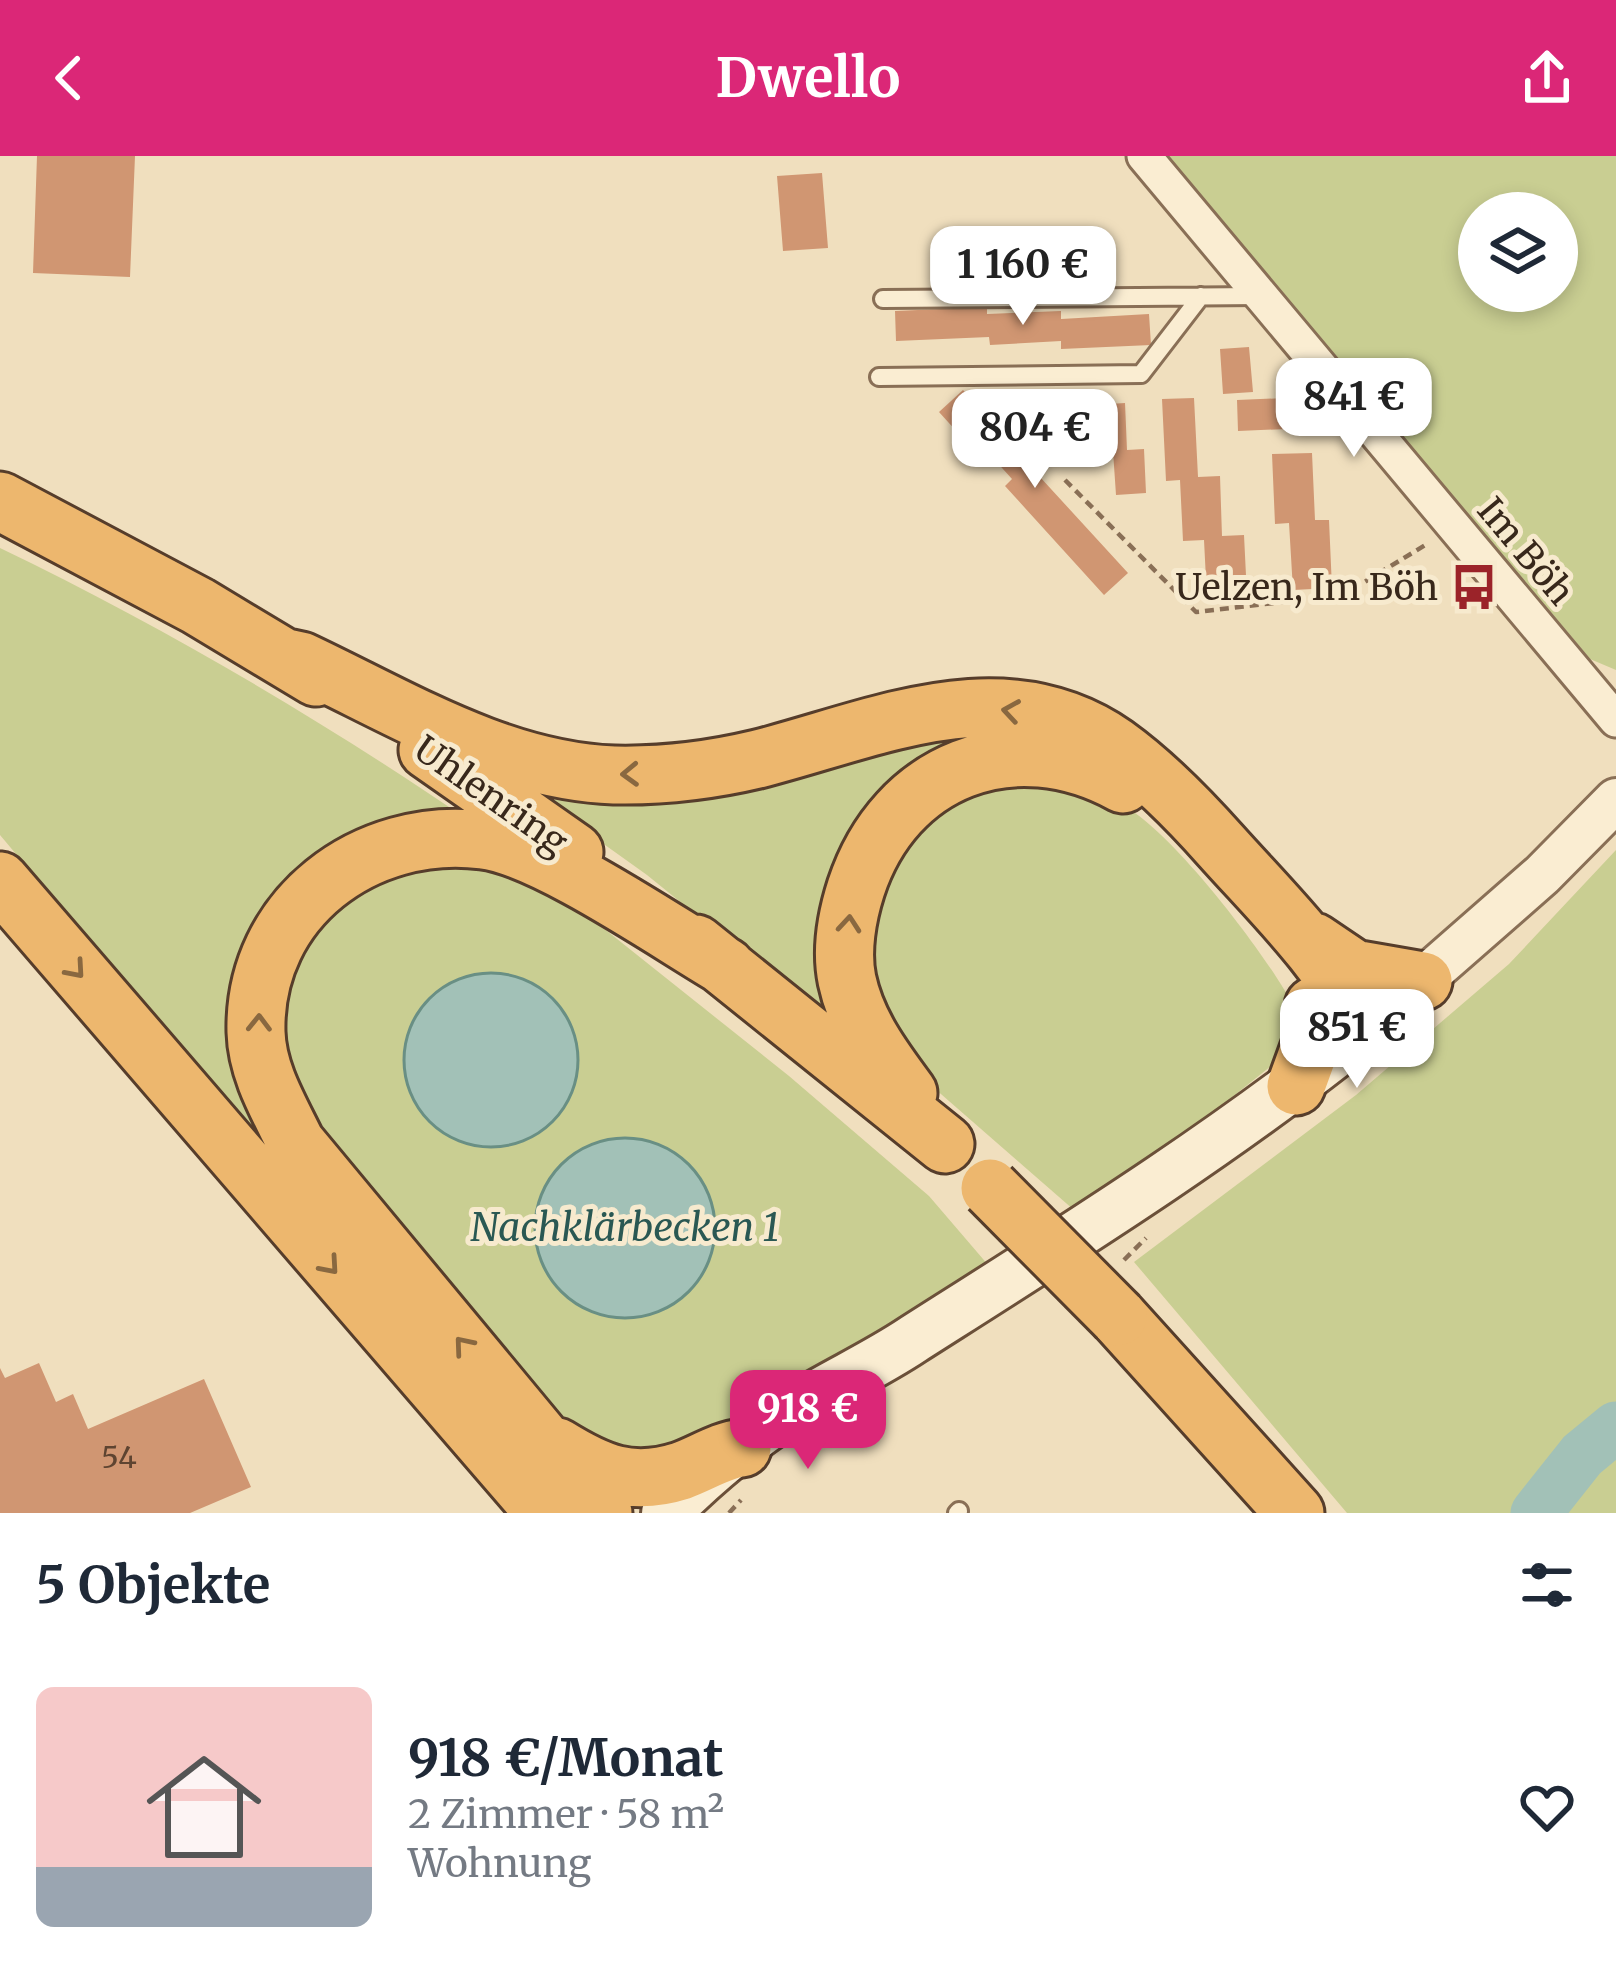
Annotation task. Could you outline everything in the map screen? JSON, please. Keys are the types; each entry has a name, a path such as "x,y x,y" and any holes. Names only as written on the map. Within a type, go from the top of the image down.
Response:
{"highway":[{"name":"Uhlenring","path":"0,501 287,658 459,770 726,967 944,1144"},
{"path":"287,658 494,753 555,768 614,775 686,771 757,759 866,725 938,710 999,707 1059,719 1112,743 1154,777 1344,986 1365,1030"},
{"path":"1295,1513 1118,1317 944,1144 868,1037 847,978 847,914 867,856 895,817 926,787 964,769 1003,759 1039,757 1087,764 1141,794 1202,854 1265,928 1313,1006 1312,1042 1296,1086"},
{"path":"603,1513 296,1143 268,1089 256,1033 262,974 289,921 326,881 369,853 419,840 485,839 544,861 726,967"},
{"path":"0,881 536,1508"},
{"path":"1296,930 1354,970 1423,981"},
{"path":"1313,1006 1365,1030"},
{"path":"538,1436 596,1472 644,1478 679,1472 742,1448"}],"main road":[{"path":"698,1513 865,1371 1104,1217 1296,1086 1365,1030"},
{"path":"666,1513 808,1399 865,1371"}],"street":[{"name":"Im Böh","path":"1144,156 1616,720"},
{"path":"1365,1030 1542,875 1616,800"}],"lane":[{"path":"879,377 1141,374 1201,296"},
{"path":"883,298 1261,296"}],"path":[{"path":"1065,480 1196,612 1343,595 1455,527"}],"green space":[{"path":"1166,156 1616,156 1616,670 1590,659"},
{"path":"0,548 242,677 474,824 363,842 242,1034 570,1513 0,835"},
{"path":"1026,725 905,788 847,1037 647,875 517,782 875,737"},
{"path":"1002,776 1094,795 1141,817 1217,896 1295,1009 1276,1062 1082,1217 918,1074 863,978 881,861 908,824"},
{"path":"1616,850 1616,1513 1347,1513 1134,1262 1356,1095 1509,964"},
{"path":"423,862 486,867 541,891 602,927 789,1076 929,1196 995,1273 796,1397 639,1463 555,1429 284,1086 277,979 336,897","holes":["492,972 531,985 559,1010 575,1044 575,1084 408,1087 405,1046 452,982","604,1140 715,1232 709,1254 688,1289 657,1310 638,1315 595,1312 553,1174 585,1147"]}],"water":[{"path":"491,973 524,980 553,998 571,1027 578,1060 571,1093 553,1122 524,1140 491,1147 458,1140 429,1122 411,1093 404,1060 411,1027 429,998 458,980"},
{"name":"Nachklärbecken 1","path":"625,1138 659,1145 688,1165 708,1194 715,1228 708,1262 688,1291 659,1311 625,1318 591,1311 562,1291 542,1262 535,1228 542,1194 562,1165 591,1145"}],"building":[{"path":"37,156 135,156 130,277 33,273"},
{"path":"822,173 828,248 783,251 777,176"},
{"path":"987,307 987,314 1061,311 1061,319 1149,314 1151,345 1061,349 1061,341 990,345 989,337 896,341 895,311"},
{"path":"1249,347 1253,392 1223,394 1220,349"},
{"path":"963,390 982,411 988,406 1036,458 1029,465 1128,573 1104,595 1005,486 1012,479 965,427 958,433 939,412"},
{"path":"1194,398 1198,477 1220,476 1222,536 1244,535 1247,596 1207,599 1204,540 1183,541 1180,480 1166,481 1162,399"},
{"path":"1285,398 1287,429 1238,431 1237,400"},
{"path":"1125,403 1127,450 1144,449 1146,493 1116,495 1113,451 1096,451 1093,405"},
{"path":"1312,453 1315,520 1329,520 1332,588 1293,590 1289,523 1275,524 1272,454"},
{"path":"39,1363 56,1402 73,1394 88,1429 204,1379 251,1487 190,1513 0,1513 0,1368 5,1378"}],"waterway":[{"path":"1536,1513 1582,1455 1616,1427"}],"place":[{"name":"Uelzen, Im Böh","path":"1474,587"}]}
